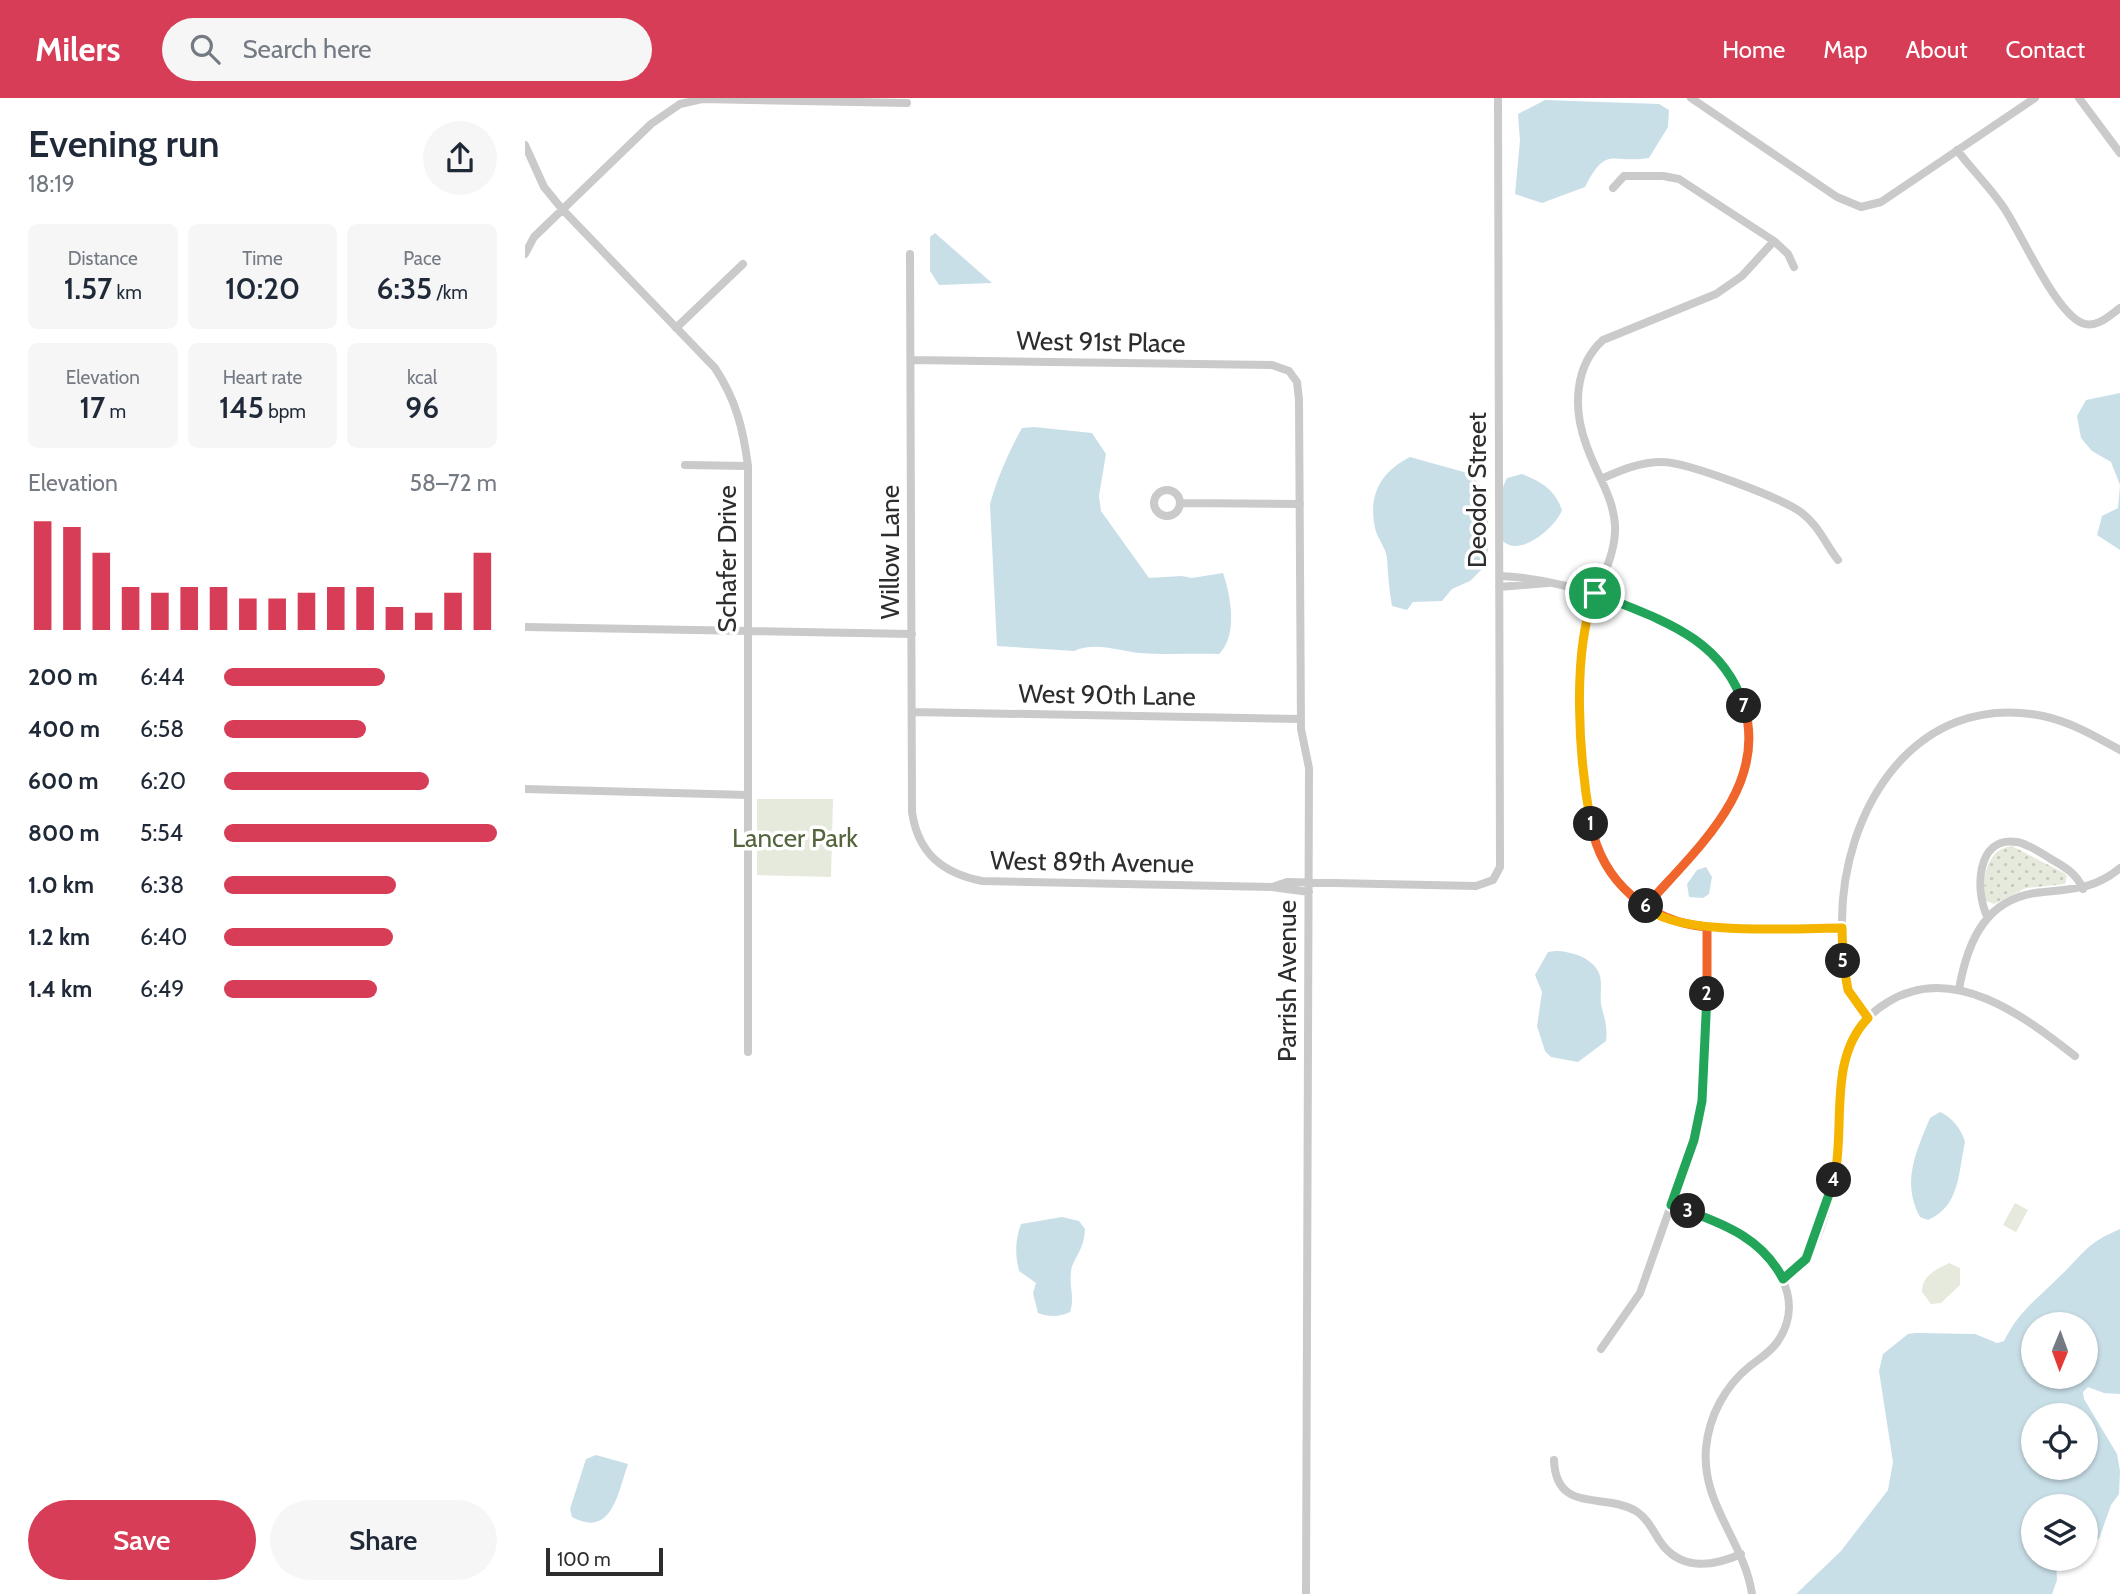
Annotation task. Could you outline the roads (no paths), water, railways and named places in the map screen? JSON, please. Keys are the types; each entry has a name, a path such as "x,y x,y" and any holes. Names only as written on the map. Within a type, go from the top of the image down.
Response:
{"street":[{"name":"Deodor Street","path":"1493,880 1500,867 1502,852 1498,98"},
{"path":"1691,98 1836,197 1861,207 1881,202 2035,98"},
{"path":"2079,98 2120,153"},
{"path":"525,254 534,237 562,209 651,124 680,104 702,99 907,103"},
{"name":"Schafer Drive","path":"525,145 544,187 562,209 715,368 732,394 743,427 748,466 748,1052"},
{"path":"1957,150 2005,209 2027,252 2072,316 2084,324 2094,324 2120,308"},
{"path":"1613,188 1624,176 1663,176 1679,179 1774,241 1789,254 1794,267"},
{"path":"1774,241 1742,276 1723,290 1690,307 1618,333 1590,351 1579,375 1580,424 1585,443 1613,508 1615,530 1612,550 1585,617 1581,645 1582,740 1589,813 1596,844 1607,867 1622,887 1646,907 1674,921 1707,927 1842,928"},
{"name":"Willow Lane","path":"910,254 912,812 915,830 923,848"},
{"path":"676,328 743,264"},
{"name":"West 91st Place","path":"911,360 1272,365 1289,371"},
{"name":"Parrish Avenue","path":"1289,371 1297,382 1299,400 1301,719 1309,768 1306,1594"},
{"path":"1601,479 1629,467 1647,463 1665,462 1690,467 1787,504 1803,514 1823,536 1838,560"},
{"path":"685,465 748,466"},
{"path":"1180,503 1300,504"},
{"path":"1499,576 1531,577 1595,593 1676,626 1702,643 1730,674 1747,719 1747,761 1733,802 1646,907"},
{"path":"1499,587 1551,583"},
{"path":"525,627 912,634"},
{"name":"West 90th Lane","path":"912,712 1301,719"},
{"path":"1868,1018 1855,1003 1846,984 1842,928 1844,874 1865,813 1890,770 1928,738 1972,718 2016,713 2066,722 2120,750"},
{"path":"525,789 748,795"},
{"path":"1988,918 1979,893 1983,867 1993,849 2006,842 2025,844 2068,869 2083,889"},
{"name":"West 89th Avenue","path":"923,848 938,865 982,881 1309,887 1476,886 1493,880"},
{"path":"1959,989 1967,950 1988,918 2024,895 2083,889 2102,881 2120,868"},
{"path":"1601,1349 1640,1293 1694,1140 1704,1086 1707,927"},
{"path":"1783,1279 1806,1259 1828,1201 1839,1148 1844,1060 1854,1037 1868,1018 1887,1002 1914,990 1931,987 1959,989 2006,1009 2075,1056"},
{"path":"1671,1205 1719,1222 1748,1238 1770,1260 1783,1279 1789,1302 1782,1335 1773,1349 1743,1372 1725,1393 1712,1419 1706,1445 1710,1493 1741,1554 1752,1594"},
{"path":"1554,1460 1556,1478 1563,1489 1578,1498 1616,1504 1635,1511 1647,1521 1666,1550 1678,1558 1709,1565 1741,1554"}],"water":[{"path":"1545,100 1659,104 1669,110 1668,127 1649,158 1605,161 1599,165 1585,187 1542,203 1515,194 1520,141 1518,114"},
{"path":"935,233 992,283 939,285 930,271 930,237"},
{"path":"2120,393 2120,485 2111,462 2092,451 2081,438 2077,416 2086,400"},
{"path":"1022,428 1092,433 1106,454 1099,496 1101,511 1149,578 1192,578 1223,573 1230,604 1231,626 1229,637 1219,654 1140,653 1098,647 1074,651 997,646 990,504 1004,465"},
{"path":"1410,457 1471,474 1488,495 1488,553 1483,568 1470,581 1452,589 1442,601 1413,602 1407,610 1392,606 1387,558 1375,528 1373,505 1384,477"},
{"path":"1522,474 1547,488 1556,497 1562,510 1545,532 1519,546 1503,541 1503,487 1507,478"},
{"path":"2120,485 2120,550 2097,535 2102,516 2118,508"},
{"path":"1706,867 1712,877 1709,894 1703,898 1689,897 1687,884 1697,870"},
{"path":"1548,952 1568,952 1588,960 1600,976 1606,1041 1578,1062 1551,1057 1545,1051 1537,1026 1542,992 1535,975"},
{"path":"1940,1112 1956,1124 1965,1142 1952,1198 1938,1214 1928,1220 1920,1217 1914,1204 1911,1179 1916,1155 1930,1118"},
{"path":"1062,1217 1079,1221 1085,1229 1084,1237 1072,1267 1070,1312 1058,1316 1046,1315 1038,1313 1033,1293 1036,1283 1019,1271 1016,1253 1018,1236 1021,1224"},
{"path":"2120,1229 2120,1394 2096,1390 2098,1312 2023,1312 2098,1240"},
{"path":"2021,1314 2021,1390 2085,1390 2083,1392 2086,1403 2021,1403 2021,1480 2098,1480 2098,1422 2117,1454 2120,1471 2119,1494 2111,1505 2099,1539 2098,1494 2021,1494 2021,1571 2057,1571 2057,1580 2052,1594 1796,1594 1841,1551 1888,1490 1893,1462 1879,1371 1883,1354 1908,1334 1916,1333 1975,1334 1997,1343 2004,1341"},
{"path":"596,1455 628,1464 611,1509 605,1517 596,1522 585,1522 572,1517 570,1509 586,1459"}],"park label":[{"name":"Lancer Park","path":"795,838"}]}
